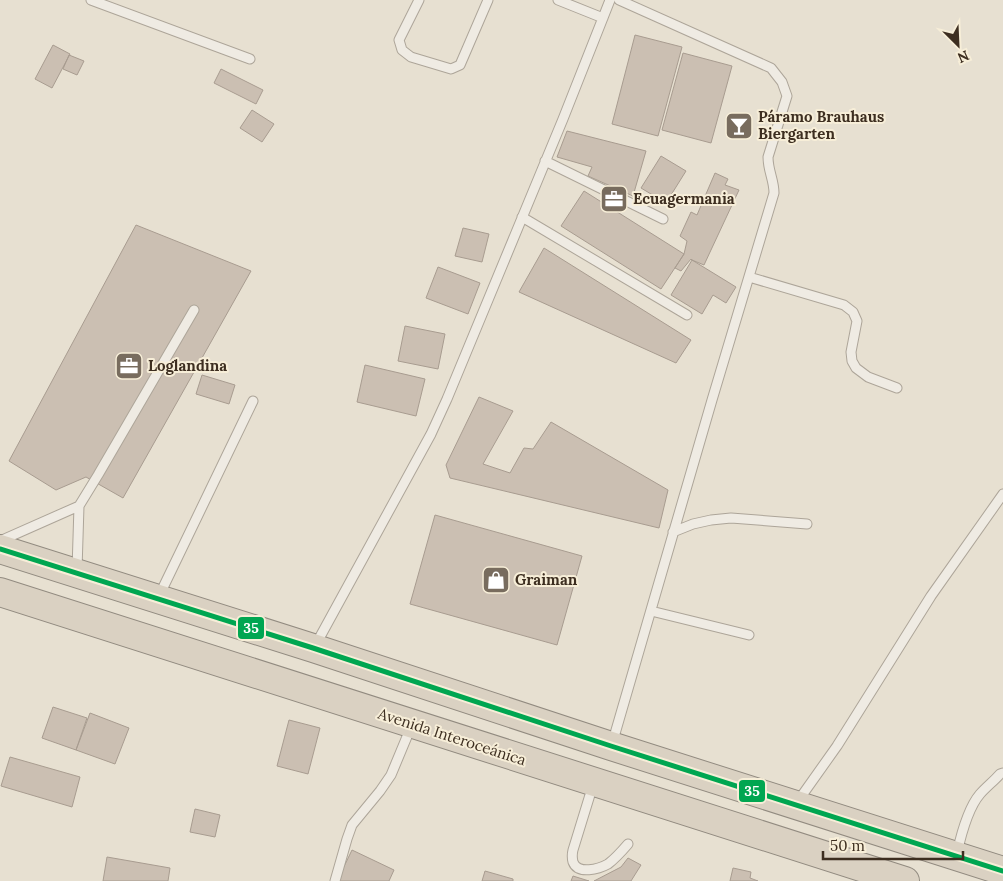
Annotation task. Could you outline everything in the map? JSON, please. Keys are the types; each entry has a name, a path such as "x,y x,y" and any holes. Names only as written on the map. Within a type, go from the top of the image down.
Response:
{"highway":[{"path":"0,549 1003,871"},
{"name":"Avenida Interoceánica","path":"0,592 905,881"}],"lane":[{"path":"91,0 250,58"},
{"path":"419,0 399,40 402,50 411,57 451,69 460,65 488,0"},
{"path":"558,0 603,18"},
{"path":"313,648 431,434 610,0"},
{"path":"611,746 774,193 774,184 768,167 768,157 787,96 782,82 771,68 619,0"},
{"path":"545,161 663,219"},
{"path":"522,217 687,315"},
{"path":"749,277 844,305 853,312 857,321 851,352 852,361 856,368 868,376 897,388"},
{"path":"77,573 79,506 194,310"},
{"path":"158,599 253,401"},
{"path":"795,805 837,746 931,596 1003,494"},
{"path":"0,541 79,506"},
{"path":"674,532 702,522 731,518 807,524"},
{"path":"651,610 749,635"},
{"path":"335,881 352,825 380,791 390,775 412,724"},
{"path":"956,857 967,818 980,794 1003,773"},
{"path":"594,782 572,850 572,860 576,866 585,870 596,869 618,856 628,844"}],"building":[{"path":"635,35 682,47 658,136 612,124"},
{"path":"53,45 70,54 52,88 35,79"},
{"path":"683,53 732,66 711,143 662,130"},
{"path":"69,55 84,61 77,75 63,69"},
{"path":"221,69 263,90 256,104 214,83"},
{"path":"252,110 274,124 262,142 240,128"},
{"path":"567,131 646,151 633,196 588,176 592,167 557,157"},
{"path":"661,156 686,171 666,203 641,188"},
{"path":"715,173 728,179 725,185 739,190 704,265 691,259 681,271 675,268 684,254 687,241 680,236 691,212 697,215"},
{"path":"584,191 684,254 661,289 561,226"},
{"name":"Loglandina","path":"136,225 251,271 123,498 86,477 56,490 9,461"},
{"path":"463,228 489,234 482,262 455,256"},
{"path":"544,248 691,340 676,363 519,292"},
{"path":"692,260 736,287 726,303 713,295 702,314 671,295"},
{"path":"438,267 480,283 468,314 426,298"},
{"path":"405,326 445,334 438,369 398,361"},
{"path":"365,365 425,379 416,416 357,402"},
{"path":"202,375 235,385 229,404 196,394"},
{"path":"479,397 513,411 483,464 510,473 524,448 533,449 551,422 668,490 659,528 450,478 446,465"},
{"name":"Graiman","path":"435,515 582,556 557,645 410,604"},
{"path":"53,707 87,718 76,750 42,738"},
{"path":"90,713 129,728 115,764 76,750"},
{"path":"289,720 320,728 308,774 277,766"},
{"path":"10,757 80,777 72,807 1,786"},
{"path":"195,809 220,815 215,837 190,832"},
{"path":"352,850 394,870 389,881 337,881"},
{"path":"107,857 170,868 168,881 103,881"},
{"path":"628,858 641,865 631,881 594,881 621,867"},
{"path":"733,868 751,872 750,878 758,881 730,881"},
{"path":"485,871 513,879 513,881 482,881"},
{"path":"573,876 589,881 571,881"}],"transit line":[{"name":"35","path":"0,549 1003,871"}],"place":[{"name":"Páramo Brauhaus Biergarten","path":"739,126"},
{"name":"Ecuagermania","path":"614,199"},
{"name":"Loglandina","path":"129,366"},
{"name":"Graiman","path":"496,580"}]}
